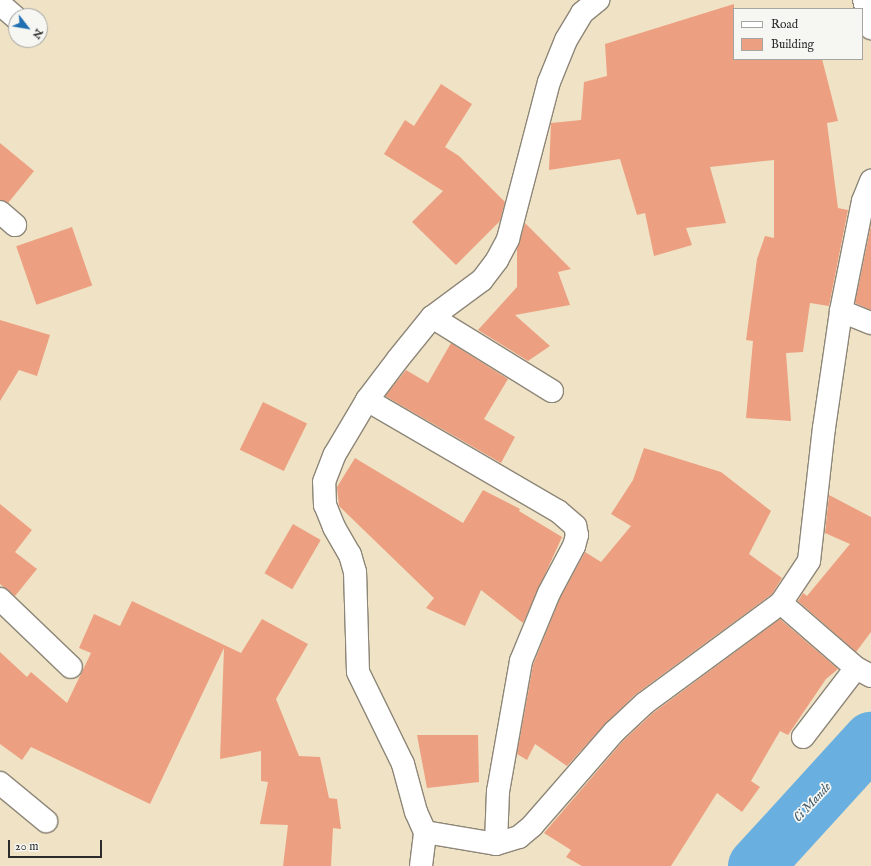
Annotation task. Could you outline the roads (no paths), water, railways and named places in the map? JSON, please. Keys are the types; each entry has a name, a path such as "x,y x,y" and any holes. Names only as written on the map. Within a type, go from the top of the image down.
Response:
{"street":[{"path":"421,866 425,832 416,812 403,764 358,672 355,572 350,555 334,528 325,505 324,482 336,454 367,400 432,317 482,280 508,239 549,82 566,40 582,13 598,0"},
{"path":"864,0 871,28"},
{"path":"0,4 8,11"},
{"path":"425,832 496,844 519,836 532,826 614,732 644,703 781,604 809,561 824,428 841,311 863,201 871,180"},
{"path":"841,311 871,323"},
{"path":"432,317 552,391"},
{"path":"367,400 558,511 575,526 577,535 574,546 549,593 521,661 498,791 496,844"},
{"path":"0,599 71,667"},
{"path":"781,604 863,672 803,737"},
{"path":"0,782 46,821"}],"waterway":[{"name":"Ci Mande","path":"756,866 871,740"}]}
